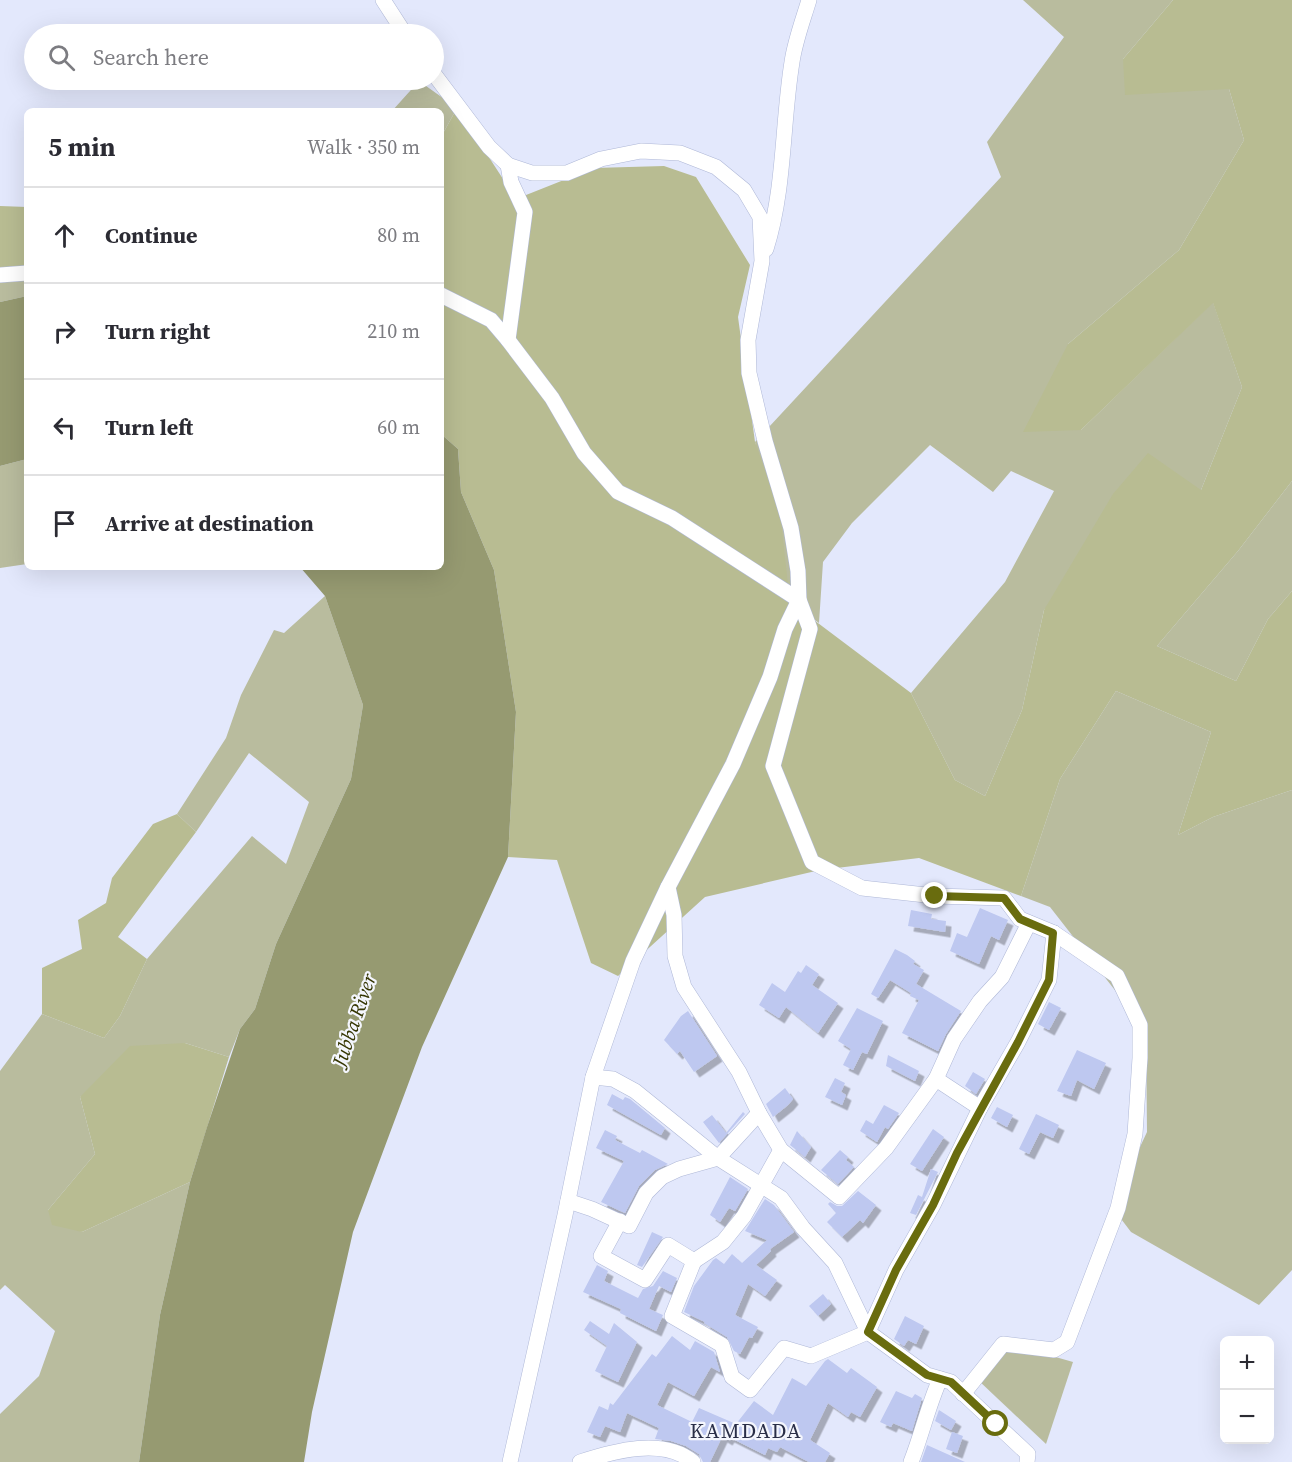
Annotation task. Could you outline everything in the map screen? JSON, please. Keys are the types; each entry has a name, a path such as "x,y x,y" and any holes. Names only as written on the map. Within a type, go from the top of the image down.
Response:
{"street":[{"path":"383,0 399,24"},
{"path":"809,0 792,61 771,235 762,261 748,340 749,373 765,441 791,528 798,571 799,600 810,629 773,766 812,862 862,888 935,896 1004,898 1020,919 1053,933 1117,976 1140,1025 1135,1134 1118,1208 1067,1342 1054,1350 1003,1344 963,1394"},
{"path":"444,87 489,147 508,165 532,173 567,173 601,159 641,151 680,153 716,167 744,190 760,217 762,261"},
{"path":"508,165 511,183 525,213 508,340"},
{"path":"0,275 24,273"},
{"path":"444,297 490,320 508,340 552,398 584,453 618,492 672,518 799,600"},
{"path":"510,1462 593,1077 633,961 668,887 733,764 770,677 785,629 799,600"},
{"path":"668,887 674,915 675,956 684,987 739,1072 759,1113 781,1150 839,1197 886,1148 936,1079 954,1039 980,1001 1002,976 1029,922"},
{"path":"781,1150 744,1216 723,1242 694,1261 672,1316 722,1345 732,1377 750,1390 784,1348 812,1356 868,1332 896,1270 933,1205 980,1108 1018,1042 1049,980 1053,933"},
{"path":"593,1077 613,1079 635,1090 718,1158 781,1198 803,1228 835,1263 868,1332 927,1375 951,1382 1028,1454 1026,1462"},
{"path":"936,1079 980,1108"},
{"path":"568,1201 629,1226 646,1194 670,1172 718,1158 759,1113"},
{"path":"620,1221 601,1256 645,1280 668,1245 694,1261"},
{"path":"911,1462 923,1432 929,1403 940,1379"},
{"path":"580,1462 611,1452 662,1448 693,1462"}],"shaded area":[{"path":"1023,0 1173,0 1123,59 1229,89 1244,140 1179,250 1068,344 1081,430 1213,302 1242,387 1201,490 1044,610 1022,710 985,796 955,780 911,693 1005,582 1054,491 1011,471 993,492 930,445 852,523 823,562 819,623 790,602 755,442 1001,177 987,142 1064,37"},
{"path":"1173,0 1292,0 1292,481 1238,551 1157,646 1236,681 1268,619 1292,591 1292,790 1213,817 1178,835 1211,732 1116,691 1060,779 1021,896 919,858 820,870 705,897 618,976 591,963 557,860 508,857 516,712 494,570 461,492 458,449 444,437 444,132 457,108 516,199 594,168 664,166 696,177 750,265 738,317 755,442 780,513 790,602 911,693 955,780 985,796 1022,710 1044,610 1113,494 1148,453 1201,490 1242,387 1213,303 1081,430 1023,432 1068,344 1179,250 1244,140 1229,89 1125,95 1123,59"},
{"path":"411,90 432,90 457,108 444,132 444,108 395,108"},
{"path":"0,206 24,207 24,270 0,270"},
{"path":"0,270 24,270 24,297 0,302"},
{"path":"24,460 24,564 0,568 0,466"},
{"path":"1292,481 1292,591 1268,619 1236,681 1157,646 1238,551"},
{"path":"325,596 363,705 351,779 276,944 255,1009 240,1029 229,1057 185,1043 80,1097 95,1154 48,1210 82,1232 190,1182 160,1315 139,1462 0,1462 0,1414 39,1376 55,1331 5,1285 0,1290 0,1071 42,1014 104,1038 120,1016 147,959 252,836 286,864 309,802 249,753 196,832 177,814 226,738 241,695 274,630 284,633"},
{"path":"1116,691 1211,732 1178,835 1213,817 1292,790 1292,1270 1259,1305 1131,1232 1112,1207 1147,1132 1146,1030 1050,907 1021,896 1060,779"},
{"path":"177,814 196,832 118,937 147,959 120,1016 104,1038 42,1014 42,968 82,949 78,920 106,903 112,878 153,824"},
{"path":"185,1043 229,1057 190,1182 82,1232 52,1225 48,1210 95,1154 80,1097 130,1046"},
{"path":"1006,1343 1073,1362 1046,1444 978,1380"}],"water":[{"path":"24,297 24,460 0,466 0,302"},
{"name":"Jubba River","path":"444,437 458,449 461,492 494,570 516,712 508,857 422,1047 353,1232 312,1412 304,1462 139,1462 160,1315 190,1182 207,1127 240,1029 255,1009 276,944 351,779 363,705 325,596 303,570 444,570"}],"building":[{"path":"980,908 1008,920 999,940 991,936 979,964 950,951 957,933 967,937"},
{"path":"911,910 932,914 931,919 946,921 945,932 908,926"},
{"path":"895,949 907,955 915,961 913,964 924,970 916,984 961,1011 938,1051 902,1033 919,1000 910,996 911,993 890,980 878,998 871,994"},
{"path":"806,965 819,974 812,985 838,1003 818,1033 786,1007 779,1018 759,1005 772,983 785,992 798,971 801,973"},
{"path":"1049,1002 1061,1008 1049,1030 1038,1024"},
{"path":"857,1008 883,1021 867,1054 862,1052 853,1070 843,1065 851,1049 838,1041"},
{"path":"688,1011 717,1056 694,1072 680,1051 677,1054 664,1040 681,1016"},
{"path":"1077,1050 1106,1063 1094,1089 1077,1080 1071,1096 1057,1091"},
{"path":"888,1055 919,1071 915,1081 886,1066"},
{"path":"973,1072 985,1079 976,1094 965,1086"},
{"path":"835,1078 845,1083 841,1092 846,1095 842,1105 825,1097"},
{"path":"785,1088 793,1099 773,1117 766,1104"},
{"path":"612,1094 623,1100 625,1097 630,1099 665,1128 661,1135 607,1105"},
{"path":"884,1105 899,1113 888,1129 885,1127 877,1142 860,1131 866,1120 873,1124"},
{"path":"997,1107 1013,1115 1007,1127 991,1118"},
{"path":"743,1112 745,1114 719,1143 703,1122 712,1115 726,1133"},
{"path":"1036,1114 1059,1125 1053,1138 1040,1132 1029,1154 1019,1149"},
{"path":"933,1129 944,1137 922,1171 910,1164"},
{"path":"605,1130 617,1136 615,1140 640,1153 642,1150 668,1164 655,1170 639,1186 625,1213 601,1202 624,1161 596,1148"},
{"path":"797,1131 811,1147 805,1157 790,1145"},
{"path":"840,1150 854,1167 838,1184 821,1170"},
{"path":"931,1169 938,1172 916,1215 910,1213 918,1195 922,1197"},
{"path":"730,1177 748,1189 735,1211 729,1208 720,1222 710,1215"},
{"path":"858,1191 876,1205 863,1223 860,1220 842,1237 827,1222 836,1213 828,1204 830,1202 842,1206"},
{"path":"765,1199 774,1205 794,1232 770,1249 771,1251 756,1265 777,1280 765,1296 748,1284 735,1315 758,1327 752,1338 749,1337 740,1354 734,1351 727,1337 705,1322 684,1312 694,1286 713,1260 716,1258 724,1264 732,1254 742,1263 767,1240 745,1231"},
{"path":"652,1232 663,1237 642,1267 637,1265"},
{"path":"597,1265 608,1271 604,1281 638,1298 643,1289 653,1286 663,1271 677,1278 671,1292 659,1286 649,1309 663,1315 656,1331 620,1313 621,1309 583,1292"},
{"path":"823,1294 831,1304 818,1316 809,1306"},
{"path":"905,1316 924,1326 916,1344 908,1340 904,1346 894,1339"},
{"path":"590,1321 609,1334 614,1323 637,1342 618,1382 595,1371 607,1346 584,1330"},
{"path":"672,1336 690,1350 695,1341 714,1352 720,1372 711,1367 694,1396 668,1382 657,1405 692,1422 699,1408 736,1424 754,1401 773,1415 792,1378 806,1386 828,1359 847,1373 851,1368 877,1387 860,1417 851,1412 848,1417 828,1403 810,1440 830,1453 825,1462 809,1462 780,1447 777,1452 768,1448 765,1455 729,1437 727,1440 722,1437 710,1462 703,1462 699,1454 686,1446 655,1439 659,1428 627,1413 620,1432 605,1426 600,1437 587,1432 599,1406 608,1410 610,1403 613,1405 652,1354 656,1357"},
{"path":"896,1391 912,1398 915,1394 922,1398 912,1431 893,1423 891,1427 880,1422"},
{"path":"939,1410 956,1421 951,1430 935,1421"},
{"path":"952,1432 963,1436 957,1453 946,1449"},
{"path":"927,1445 965,1462 921,1462"}],"district":[{"name":"KAMDADA","path":"746,1430"}],"route":[{"path":"935,896 1004,898 1020,919 1053,933 1049,980 1018,1042 980,1108 933,1205 896,1270 868,1332 927,1375 951,1382 996,1424"}]}
